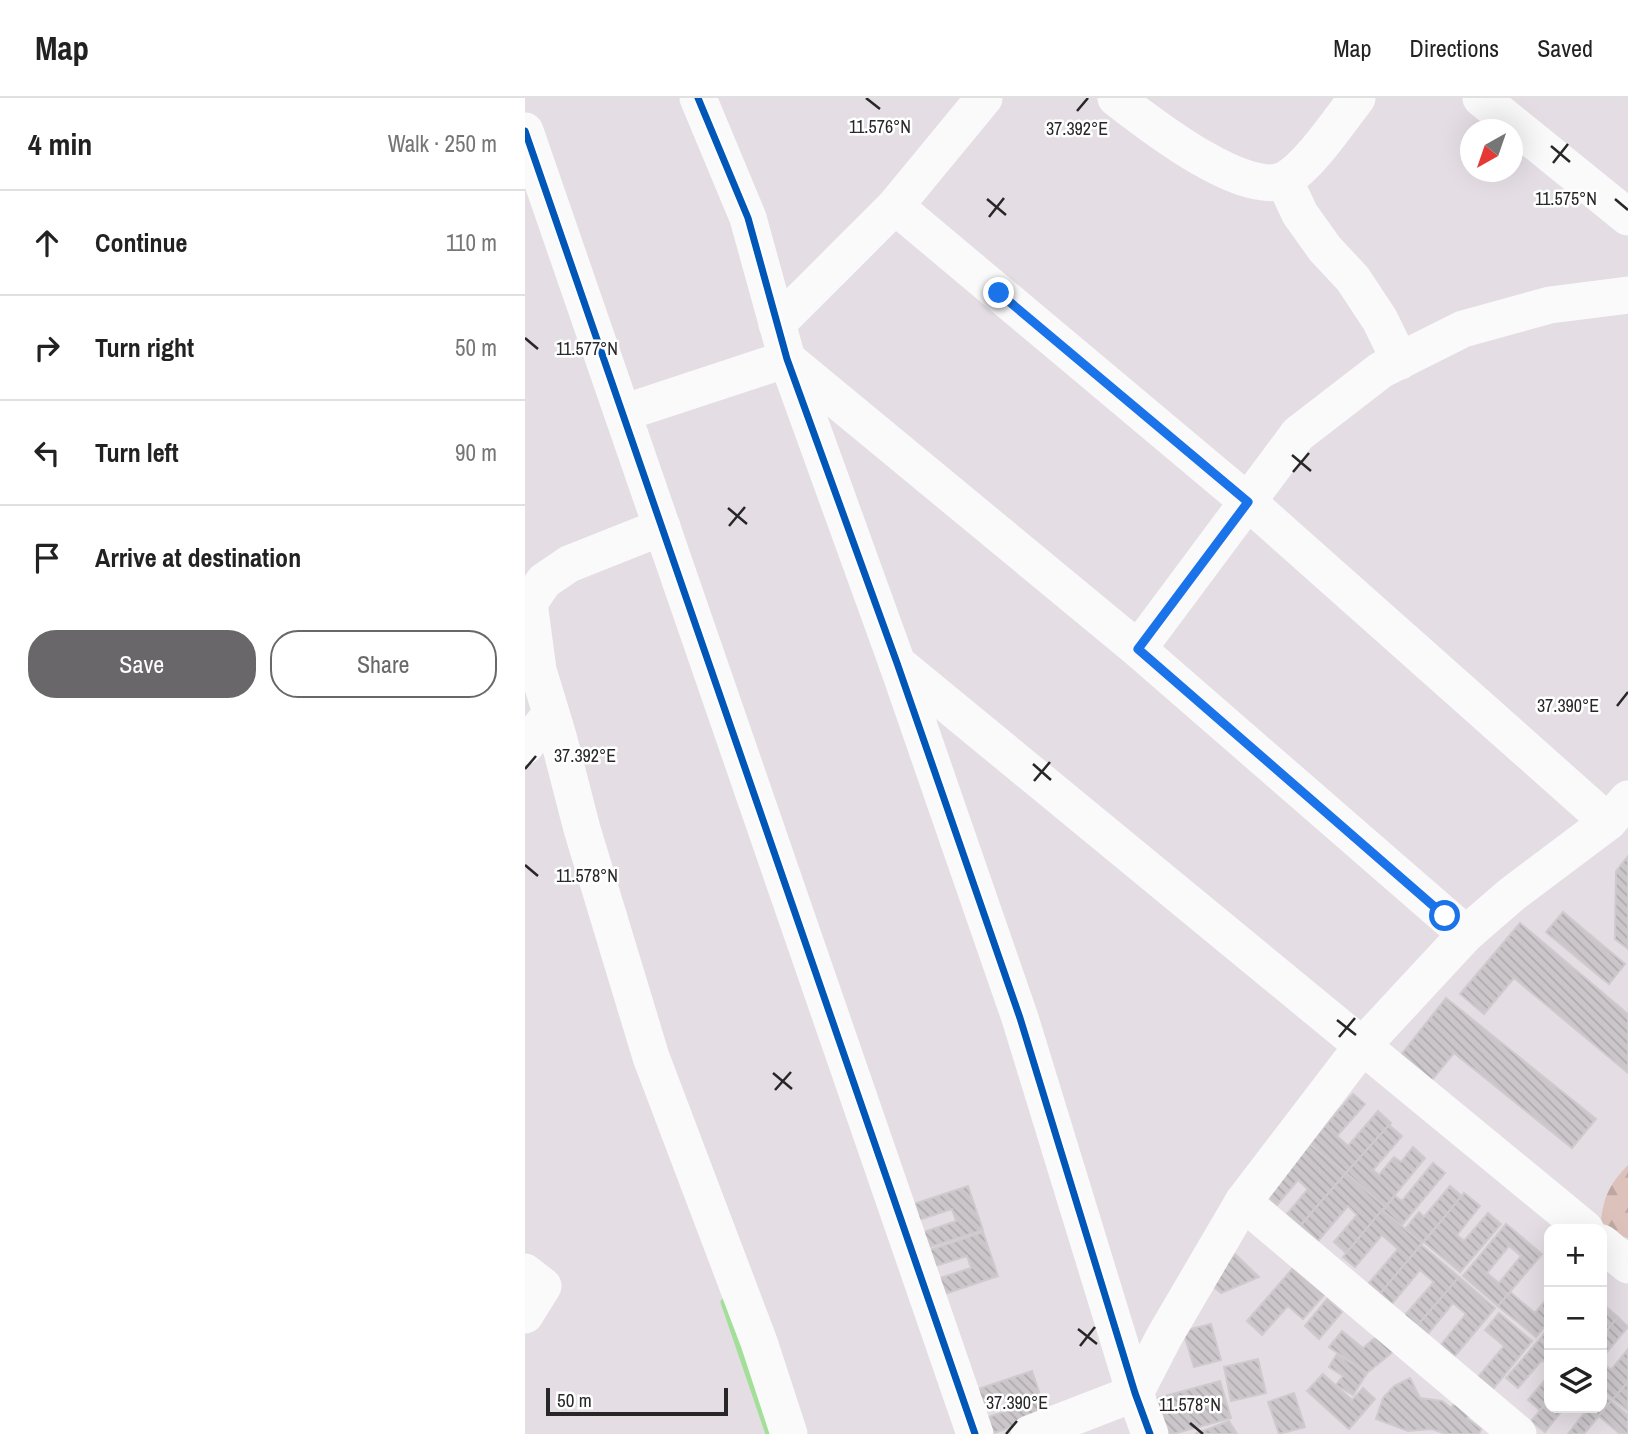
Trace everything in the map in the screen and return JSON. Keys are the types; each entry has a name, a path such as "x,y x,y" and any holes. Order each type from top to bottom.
{"street":[{"path":"698,98 748,218 787,359 897,663 1020,1018 1150,1434"},
{"path":"777,324 895,206 984,98"},
{"path":"1116,98 1151,125 1233,175 1261,184 1284,180 1302,166 1357,98"},
{"path":"1481,98 1628,217"},
{"path":"525,131 975,1434"},
{"path":"1284,180 1300,214 1325,250 1353,279 1380,320 1400,360"},
{"path":"895,206 1618,811 1466,934 1363,1045 1243,1202 1164,1337 1135,1393 1029,1434"},
{"path":"1138,649 1298,434 1381,370 1463,329 1550,305 1628,295"},
{"path":"623,413 787,359"},
{"path":"787,359 1138,649 1466,934"},
{"path":"662,527 569,564 544,581 529,603 538,670 541,726 582,829 652,1057 759,1342 789,1434"},
{"path":"897,663 1579,1224"},
{"path":"1243,1202 1514,1433"},
{"path":"1607,1247 1628,1265"}],"green space":[{"path":"1628,1165 1628,1238 1616,1236 1607,1224 1601,1221 1609,1190"}],"building":[{"path":"1628,856 1628,949 1615,939 1616,871"},
{"path":"1563,912 1625,964 1609,984 1546,932"},
{"path":"1520,923 1628,1014 1628,1073 1514,978 1484,1014 1460,994"},
{"path":"1446,998 1596,1119 1572,1148 1454,1053 1431,1081 1400,1056"},
{"path":"1353,1094 1365,1104 1337,1136 1348,1146 1378,1111 1391,1123 1346,1173 1309,1144"},
{"path":"1389,1125 1402,1136 1373,1170 1379,1175 1394,1157 1401,1162 1413,1147 1425,1158 1385,1207 1346,1173"},
{"path":"1309,1144 1346,1173 1300,1226 1287,1214 1308,1189 1298,1180 1277,1205 1266,1195"},
{"path":"1433,1163 1445,1173 1401,1226 1383,1211 1395,1196 1402,1201"},
{"path":"1346,1173 1385,1207 1346,1253 1334,1242 1357,1215 1348,1206 1318,1241 1300,1226"},
{"path":"968,1186 983,1230 921,1250 915,1235 956,1221 952,1209 910,1223 905,1207"},
{"path":"1450,1186 1462,1196 1422,1243 1405,1229 1419,1212 1424,1217"},
{"path":"1464,1193 1480,1206 1457,1235 1464,1241 1488,1213 1501,1224 1460,1272 1424,1242"},
{"path":"1382,1210 1422,1243 1381,1293 1369,1283 1398,1249 1382,1235 1355,1267 1343,1257"},
{"path":"1506,1224 1542,1254 1498,1306 1463,1276","holes":["1509,1246 1521,1256 1499,1283 1487,1273"]},
{"path":"983,1232 998,1276 936,1297 931,1281 971,1268 967,1256 926,1269 921,1253"},
{"path":"1421,1245 1459,1277 1417,1326 1404,1316 1434,1282 1420,1270 1391,1305 1379,1295"},
{"path":"1235,1254 1259,1277 1221,1293 1208,1282"},
{"path":"1293,1268 1324,1295 1303,1319 1288,1306 1262,1335 1247,1321"},
{"path":"1459,1277 1495,1308 1454,1357 1440,1346 1466,1314 1453,1303 1427,1335 1417,1326"},
{"path":"1510,1292 1535,1313 1544,1302 1544,1327 1536,1337 1498,1306"},
{"path":"1327,1299 1342,1312 1319,1339 1305,1326"},
{"path":"1607,1307 1618,1317 1607,1330"},
{"path":"1499,1313 1532,1341 1493,1389 1478,1377 1504,1346 1485,1330"},
{"path":"1618,1317 1628,1327 1607,1352 1607,1350 1607,1330"},
{"path":"1211,1324 1221,1360 1194,1367 1183,1331"},
{"path":"1342,1331 1363,1348 1377,1336 1394,1351 1367,1373 1329,1347"},
{"path":"1540,1339 1544,1343 1544,1362 1542,1360 1518,1388 1506,1378"},
{"path":"1628,1349 1628,1382 1613,1399 1607,1394 1607,1366 1611,1370"},
{"path":"1337,1354 1367,1373 1353,1395 1336,1385 1343,1376 1329,1367"},
{"path":"1258,1359 1266,1393 1231,1401 1224,1367"},
{"path":"1032,1371 1047,1415 991,1434 980,1420 1020,1406 1016,1394 975,1408 969,1392"},
{"path":"1323,1374 1352,1400 1363,1388 1375,1399 1349,1429 1307,1391"},
{"path":"1410,1378 1420,1398 1442,1401 1451,1408 1456,1401 1471,1413 1467,1418 1481,1429 1479,1434 1446,1434 1432,1429 1408,1431 1376,1419 1383,1398 1394,1386"},
{"path":"1220,1381 1231,1418 1164,1434 1154,1399"},
{"path":"1544,1381 1544,1407 1541,1411 1528,1400"},
{"path":"1628,1385 1628,1411 1613,1399"},
{"path":"1294,1393 1305,1427 1279,1434 1268,1402"},
{"path":"1611,1401 1628,1415 1628,1434 1620,1434 1599,1416 1607,1413 1607,1406"},
{"path":"1544,1406 1544,1413 1560,1413 1545,1432 1531,1421"},
{"path":"1584,1413 1601,1413 1584,1434 1568,1434"},
{"path":"1229,1421 1237,1434 1195,1434"}],"waterway":[{"path":"724,1302 769,1434"}],"cycle path":[{"path":"698,98 748,218 787,359 897,663 1020,1018 1150,1434"},
{"path":"525,131 975,1434"}],"route":[{"path":"999,293 1248,502 1138,649 1445,916"}]}
